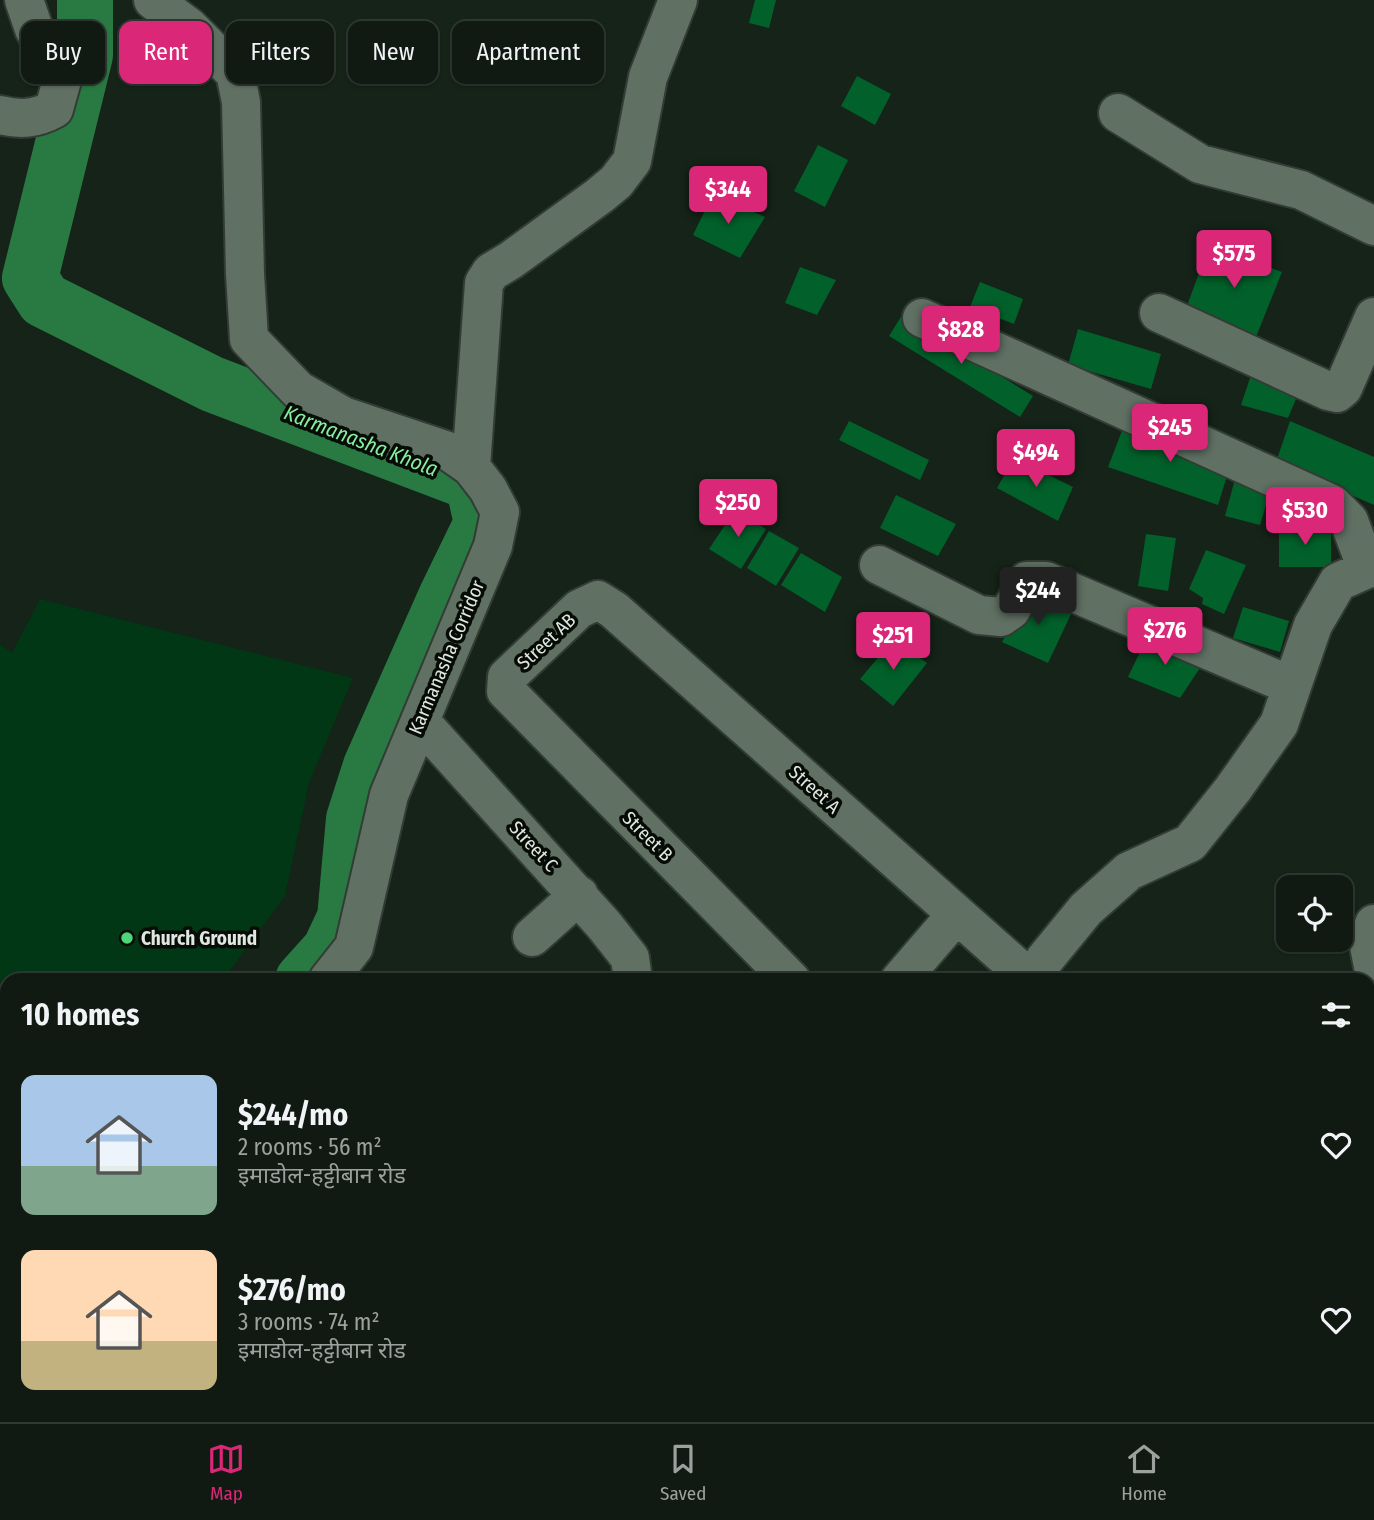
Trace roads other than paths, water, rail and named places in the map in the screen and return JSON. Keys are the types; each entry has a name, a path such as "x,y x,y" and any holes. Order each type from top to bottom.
{"street":[{"path":"0,114 12,118 38,118 54,109 62,80 34,29 24,0"},
{"name":"Karmanasha Corridor","path":"153,0 189,27 234,73 240,102 249,339 298,390 343,416 448,451 471,467 488,489 500,512 493,545 389,795 354,947 333,973"},
{"path":"471,467 484,282 491,272 599,196 616,182 632,161 648,77 678,0"},
{"path":"1118,113 1200,164 1301,190 1374,226"},
{"path":"1159,313 1328,391 1338,393 1343,388 1374,317"},
{"path":"922,318 1332,504 1349,521 1370,569 1338,582 1313,625 1279,724 1190,843 1129,872 1120,879 1086,909 1036,973"},
{"path":"879,565 979,615 1001,617 1011,610 1027,581 1046,581 1292,686"},
{"name":"Street AB","path":"506,691 507,677 579,609 598,600"},
{"name":"Street A","path":"598,600 614,610 1024,973"},
{"name":"Street B","path":"506,691 784,973"},
{"name":"Street C","path":"420,721 579,895 630,958 632,973"},
{"path":"532,937 579,895"},
{"path":"906,973 956,915"},
{"path":"1374,924 1368,941 1374,971"}],"waterway":[{"name":"Karmanasha Khola","path":"85,0 85,55 30,278 44,300 212,384 473,483 482,523 371,766 354,819 345,918 330,950 309,973"}],"place":[{"name":"Church Ground","path":"127,938"}]}
